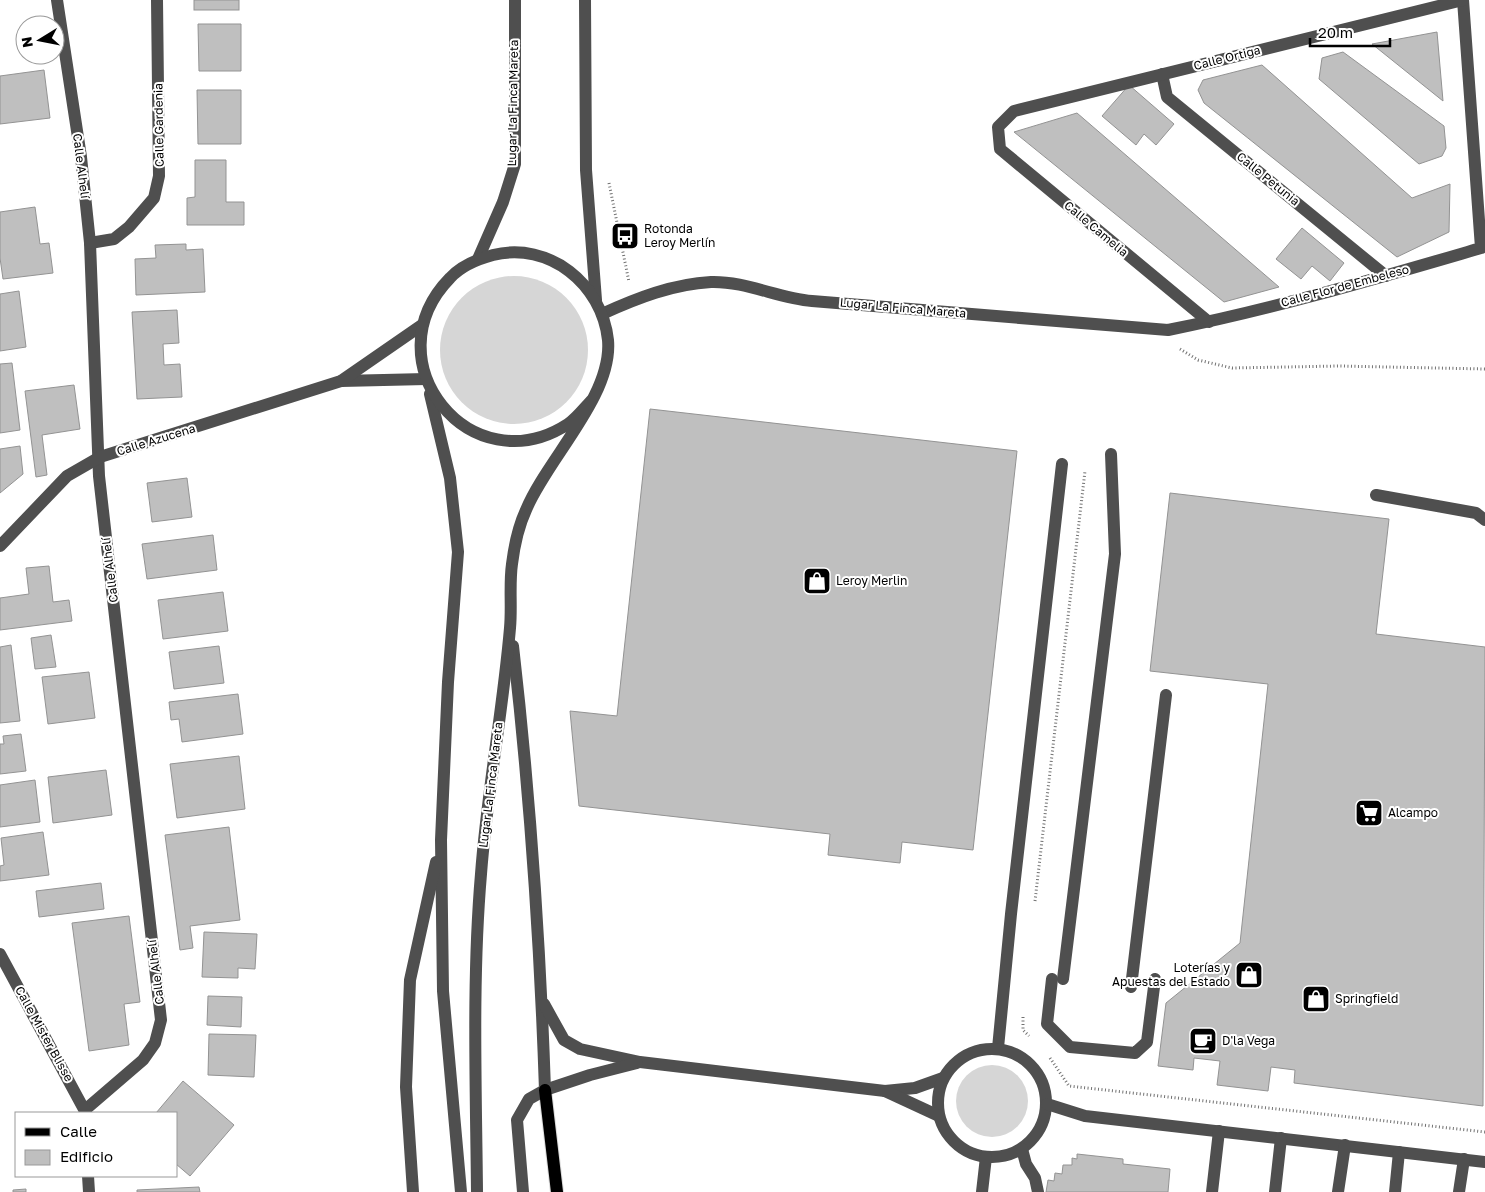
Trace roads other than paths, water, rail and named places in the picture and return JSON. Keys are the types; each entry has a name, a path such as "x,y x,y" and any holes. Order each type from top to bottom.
{"main road":[{"path":"545,1090 557,1192"}],"street":[{"name":"Calle Alhelí","path":"57,0 81,157 90,243 100,457 99,476 161,1020 156,1043 143,1060 86,1111"},
{"name":"Calle Gardenia","path":"90,243 114,239 129,227 154,198 160,176 157,0"},
{"name":"Lugar La Finca Mareta","path":"478,259 503,202 514,164 515,0"},
{"name":"Lugar La Finca Mareta","path":"585,0 586,170 596,300"},
{"name":"Calle Ortiga","path":"998,127 1014,111 1463,0"},
{"path":"1463,0 1482,205"},
{"name":"Calle Petunia","path":"1162,74 1167,96 1386,276"},
{"name":"Calle Camelia","path":"998,127 1000,148 1209,322"},
{"name":"Calle Flor de Embeleso","path":"1209,322 1386,276 1481,248 1482,205"},
{"name":"Lugar La Finca Mareta","path":"461,1192 443,991 441,840 448,682 458,552 450,478 420,354 422,325 433,297 452,274 478,259 504,252 531,254 557,263 580,278 596,300 602,314 608,343 605,372 593,399 550,466 525,511 512,563 510,626 481,873 473,1018 477,1192"},
{"name":"Lugar La Finca Mareta","path":"602,314 638,298 692,284 714,282 739,285 808,300 1163,330 1209,322"},
{"name":"Calle Azucena","path":"0,546 67,476 100,457 341,381 422,325"},
{"name":"Calle Azucena","path":"341,381 427,384"},
{"name":"Lugar La Finca Mareta","path":"427,384 449,416 476,434 508,441 541,438 570,423 593,399"},
{"path":"1111,454 1115,554 1057,979 1047,1024 1070,1047 1135,1053 1147,1042 1155,979"},
{"path":"998,1048 1010,914 1062,464"},
{"path":"1376,495 1476,513 1485,520"},
{"path":"510,626 523,732 542,999 545,1090"},
{"path":"1131,987 1166,694"},
{"path":"413,1192 406,1087 410,980 441,840"},
{"name":"Calle Mister Blisse","path":"0,954 86,1111"},
{"path":"542,999 564,1040 580,1049 640,1062 885,1091 915,1088 943,1078"},
{"path":"998,1048 1014,1052 1028,1061 1038,1073 1045,1088 1047,1104 1044,1121 1035,1137 1022,1148 1005,1156 986,1157 970,1153 956,1144 945,1132 939,1116 937,1103 943,1078 953,1065 966,1054 982,1049 998,1048"},
{"path":"523,1192 518,1120 529,1099 545,1090 590,1075 640,1062"},
{"path":"885,1091 939,1116"},
{"path":"1047,1104 1084,1116 1485,1162"},
{"path":"1212,1192 1219,1131"},
{"path":"1275,1192 1281,1138"},
{"path":"1338,1192 1344,1145"},
{"path":"1022,1148 1026,1164 1035,1178 1038,1192"},
{"path":"1395,1192 1399,1152"},
{"path":"982,1192 986,1157"},
{"path":"1460,1192 1464,1159"},
{"path":"88,1177 89,1192"}],"place":[{"name":"Rotonda Leroy Merlín","path":"625,236"},
{"name":"Leroy Merlin","path":"817,581"},
{"name":"Alcampo","path":"1369,813"},
{"name":"Loterías y Apuestas del Estado","path":"1249,975"},
{"name":"Springfield","path":"1316,999"},
{"name":"D'la Vega","path":"1203,1041"}]}
